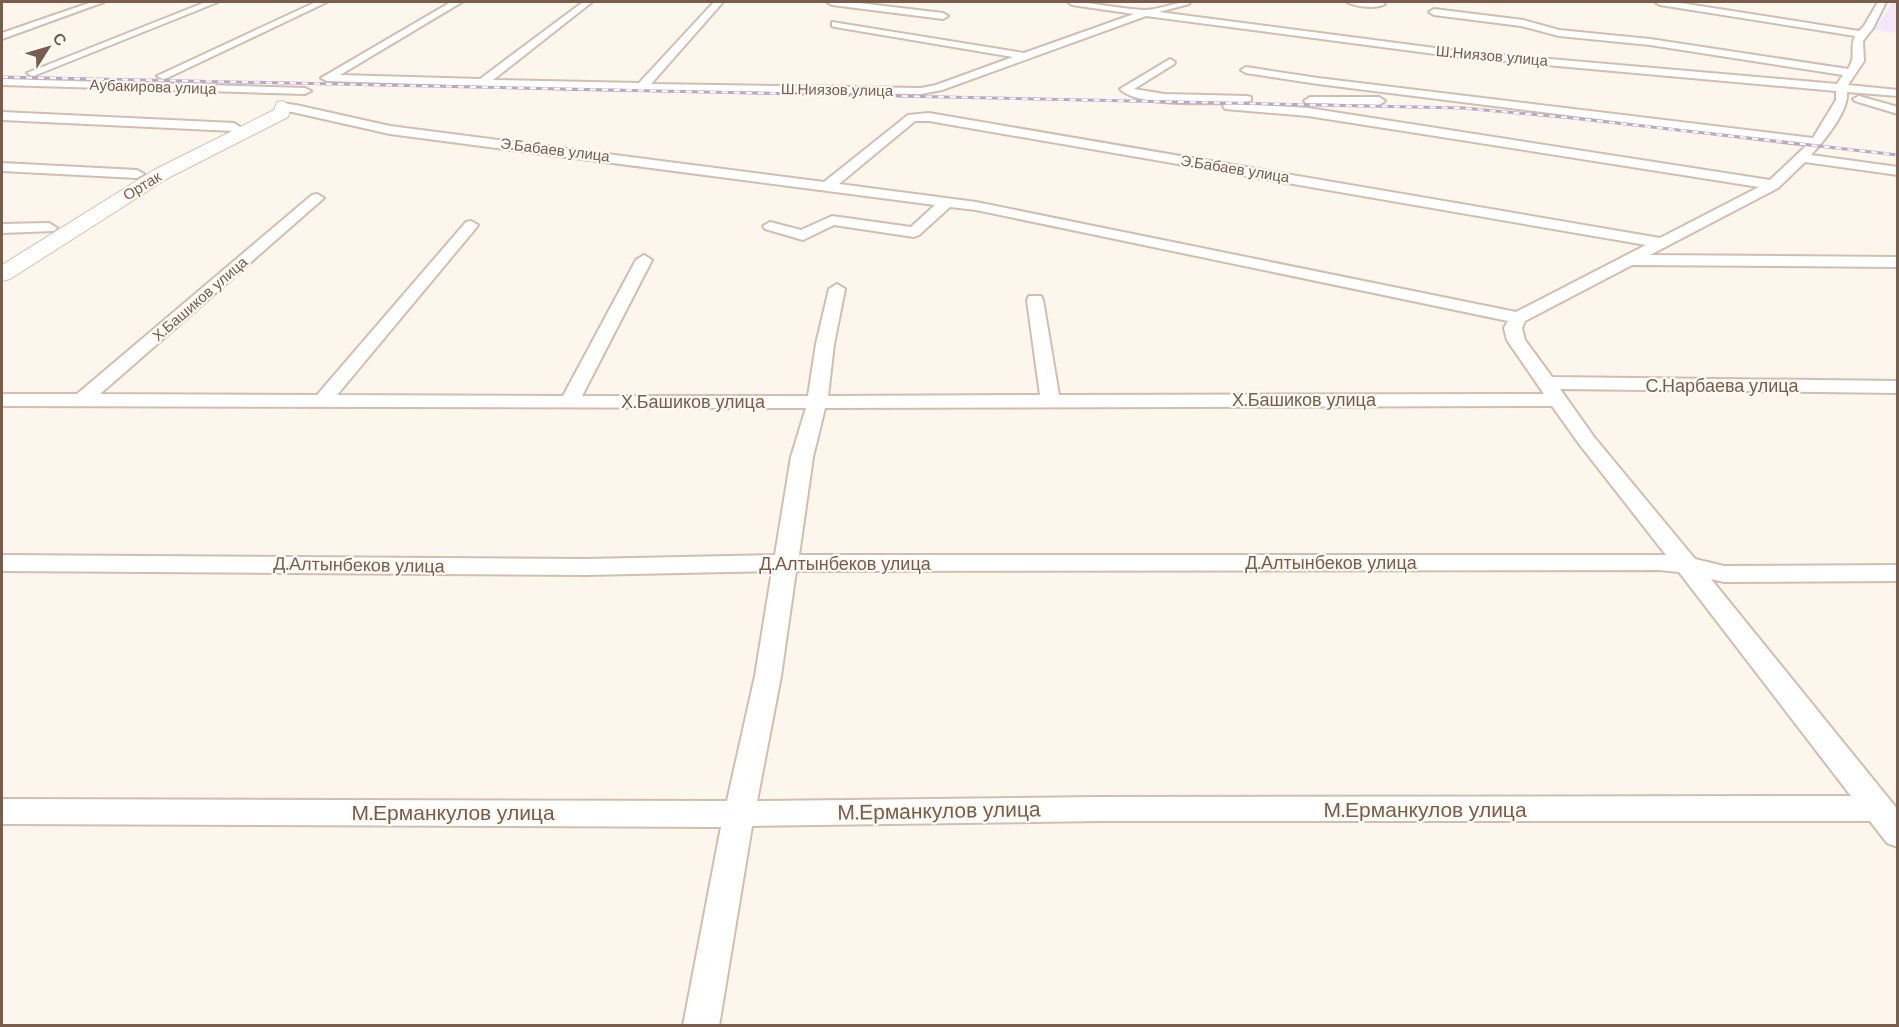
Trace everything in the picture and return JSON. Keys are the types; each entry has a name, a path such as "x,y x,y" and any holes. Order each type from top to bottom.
{"street":[{"path":"2,36 99,2"},
{"path":"32,73 213,2"},
{"path":"163,76 322,2"},
{"name":"Ортак","path":"2,258 137,174 283,106 457,2"},
{"path":"482,83 588,2"},
{"path":"643,86 719,2"},
{"path":"832,2 943,16"},
{"name":"Ш.Ниязов улица","path":"1072,2 1355,42 1841,91 1898,93"},
{"name":"Ш.Ниязов улица","path":"482,83 921,91 938,88 1145,13 1186,2"},
{"path":"1352,2 1380,4"},
{"path":"1660,2 1861,34"},
{"path":"1882,2 1858,41 1860,61 1849,73 1841,91 1842,100 1809,149 1787,174 1773,184 1518,318 1513,328 1516,340 1587,441 1898,834"},
{"name":"Ш.Ниязов улица","path":"845,3 833,29 1024,56"},
{"name":"Ш.Ниязов улица","path":"1434,12 1523,23 1531,28 1694,48 1849,73"},
{"name":"Ш.Ниязов улица","path":"1523,23 1526,12"},
{"path":"1170,62 1126,89 1130,93 1147,96 1320,101 1384,101 1431,95"},
{"path":"1246,70 1809,149 1898,171"},
{"name":"Аубакирова улица","path":"2,82 316,85 482,83"},
{"name":"Ш.Ниязов улица","path":"1841,91 1898,111"},
{"name":"Ортак","path":"2,274 161,174 282,113 283,106"},
{"name":"Э.Бабаев улица","path":"283,106 314,111 357,125 390,130 947,202 1054,221 1518,318"},
{"path":"1229,106 1308,112 1773,184"},
{"path":"2,116 234,127"},
{"name":"Э.Бабаев улица","path":"829,185 912,118 929,117 1662,243"},
{"path":"2,167 137,174"},
{"name":"Х.Башиков улица","path":"83,399 317,198"},
{"path":"770,226 803,235 832,220 914,232 947,202"},
{"path":"322,401 409,302 471,225"},
{"path":"2,229 49,228"},
{"path":"569,402 644,260"},
{"path":"1630,260 1898,262"},
{"path":"701,1026 739,814 768,676 802,457 818,402 825,344 837,289"},
{"path":"1035,300 1050,400"},
{"name":"С.Нарбаева улица","path":"1552,391 1898,387"},
{"name":"Х.Башиков улица","path":"2,400 818,402 1552,391"},
{"name":"Д.Алтынбеков улица","path":"2,563 586,567 785,563 1659,562 1688,566"},
{"path":"1688,566 1724,574 1898,573"},
{"name":"М.Ерманкулов улица","path":"2,812 739,814 1099,809 1742,810 1877,808"}],"shaded area":[{"path":"1898,2 1897,33 1874,30 1892,3"}],"railway":[{"path":"2,77 1463,108 1898,155"}]}
